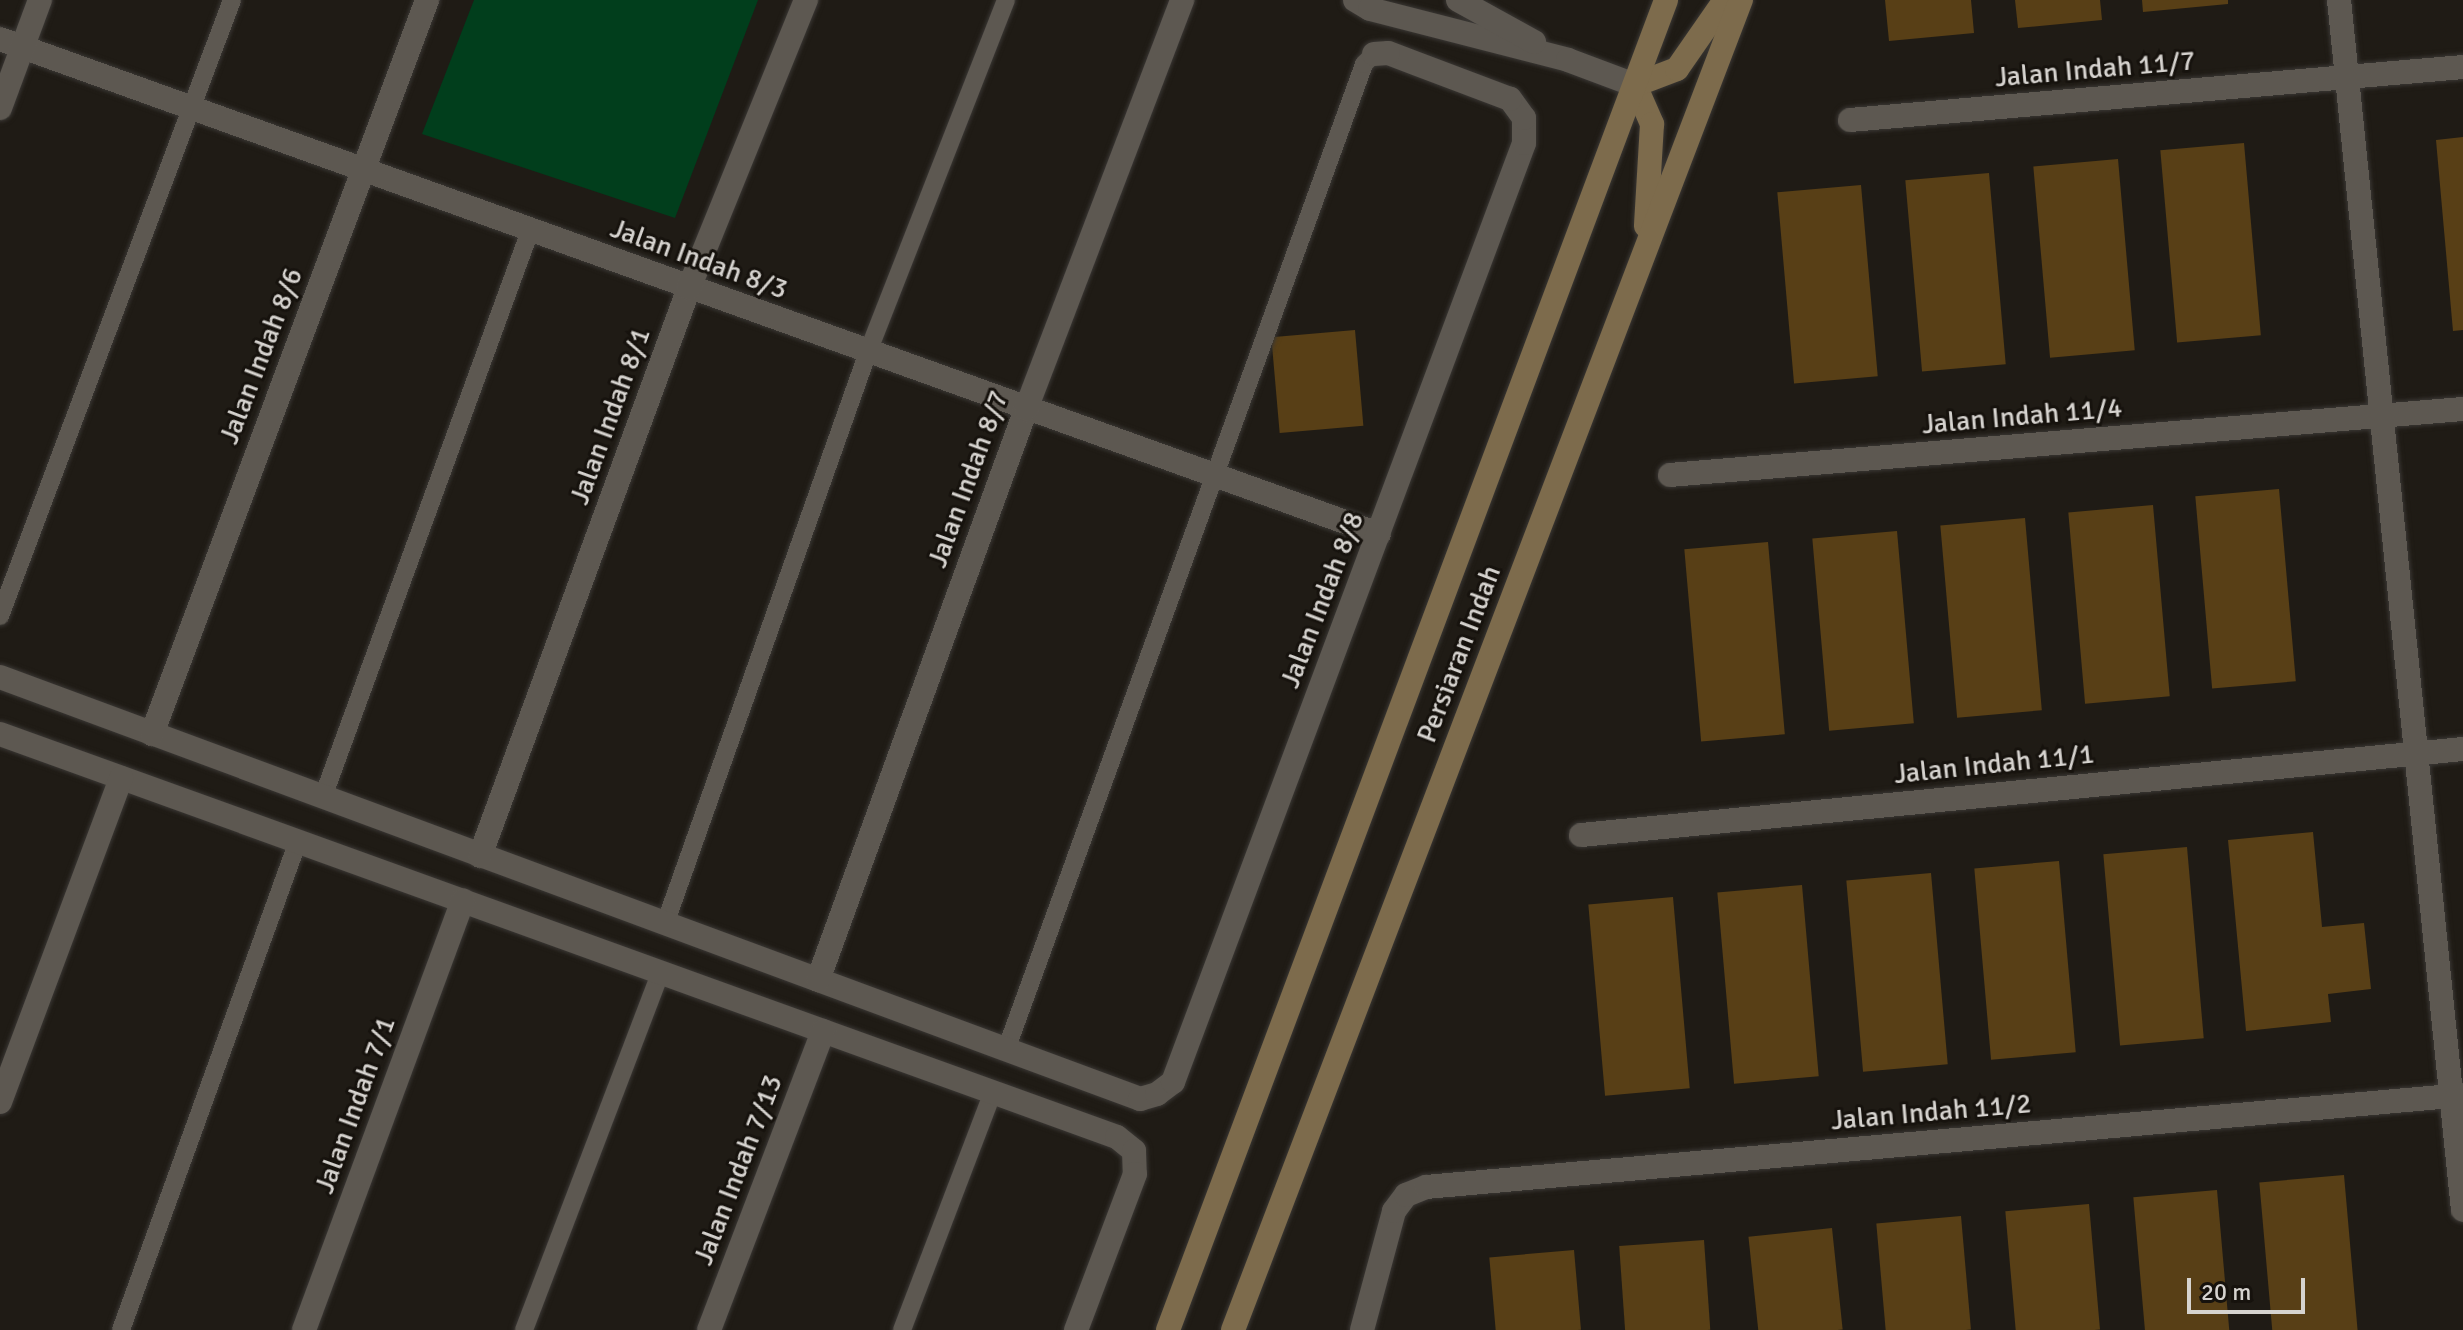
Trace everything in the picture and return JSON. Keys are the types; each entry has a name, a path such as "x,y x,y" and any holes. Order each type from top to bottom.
{"main road":[{"name":"Persiaran Indah","path":"1168,1330 1666,0"},
{"path":"1643,258 1652,124 1635,85 1677,69 1725,0"},
{"name":"Persiaran Indah","path":"1233,1330 1741,0"}],"street":[{"path":"0,108 11,43 40,0"},
{"name":"Jalan Indah 8/6","path":"152,734 427,0"},
{"name":"Jalan Indah 8/1","path":"480,856 689,288 806,0"},
{"name":"Jalan Indah 8/7","path":"818,980 1026,409 1182,0"},
{"path":"1355,0 1370,9 1568,60 1635,85"},
{"path":"1458,0 1568,60"},
{"path":"2339,0 2413,753 2458,1096 2463,1210"},
{"name":"Jalan Indah 8/3","path":"11,43 1379,534"},
{"name":"Jalan Indah 8/8","path":"1006,1050 1140,1099 1157,1094 1173,1082 1524,143 1524,118 1510,99 1388,53 1374,54"},
{"name":"Jalan Indah 11/7","path":"1850,120 2463,67"},
{"name":"Jalan Indah 11/4","path":"1670,475 2463,409"},
{"path":"0,677 1006,1050"},
{"path":"0,734 1117,1137 1134,1151 1135,1174 1076,1330"},
{"name":"Jalan Indah 11/1","path":"1581,835 2463,749"},
{"path":"0,1102 121,778"},
{"name":"Jalan Indah 7/1","path":"304,1330 463,901"},
{"name":"Jalan Indah 7/13","path":"709,1330 823,1031"},
{"name":"Jalan Indah 11/2","path":"1362,1330 1394,1211 1406,1195 1426,1187 2458,1096"}],"lane":[{"path":"0,616 232,0"},
{"path":"665,924 868,352 1006,0"},
{"path":"1006,1050 1364,64 1374,54"},
{"path":"323,797 530,231"},
{"path":"121,1330 298,841"},
{"path":"524,1330 661,972"},
{"path":"902,1330 993,1092"}],"green space":[{"path":"474,0 758,0 675,218 422,134"}],"building":[{"path":"1885,0 1971,0 1974,33 1889,41"},
{"path":"2015,0 2100,0 2102,20 2018,28"},
{"path":"2142,0 2228,0 2228,4 2143,12"},
{"path":"2463,137 2463,330 2453,331 2436,140"},
{"path":"2244,143 2261,335 2177,343 2160,150"},
{"path":"2118,159 2135,350 2050,358 2033,166"},
{"path":"1989,173 2006,364 1922,372 1905,180"},
{"path":"1861,185 1878,376 1794,384 1777,192"},
{"path":"1355,330 1363,426 1280,433 1271,337"},
{"path":"2279,489 2296,681 2212,689 2195,496"},
{"path":"2153,505 2170,696 2085,704 2068,512"},
{"path":"2025,518 2042,710 1957,718 1940,525"},
{"path":"1897,531 1914,723 1829,731 1812,538"},
{"path":"1768,542 1785,734 1701,742 1684,549"},
{"path":"2313,832 2322,927 2364,923 2371,989 2328,994 2331,1022 2246,1031 2228,840"},
{"path":"2187,847 2204,1038 2120,1046 2103,854"},
{"path":"2059,861 2076,1052 1991,1060 1974,868"},
{"path":"1931,873 1948,1064 1863,1072 1846,880"},
{"path":"1802,885 1819,1076 1734,1084 1717,892"},
{"path":"1673,897 1690,1088 1605,1096 1588,904"},
{"path":"2344,1175 2358,1330 2272,1330 2259,1182"},
{"path":"2217,1190 2229,1330 2145,1330 2133,1197"},
{"path":"2089,1204 2100,1330 2016,1330 2005,1211"},
{"path":"1961,1216 1971,1330 1886,1330 1876,1223"},
{"path":"1832,1228 1843,1329 1758,1330 1748,1237"},
{"path":"1704,1240 1710,1330 1625,1330 1619,1246"},
{"path":"1574,1250 1581,1330 1496,1330 1489,1257"}]}
